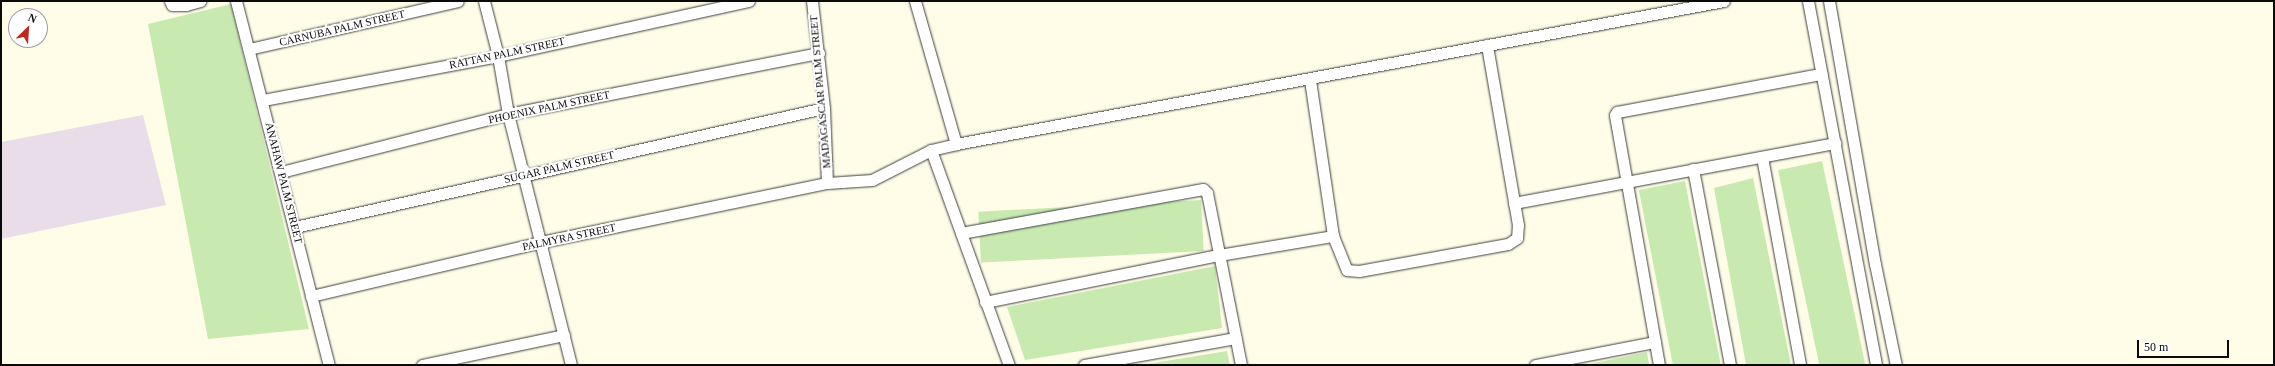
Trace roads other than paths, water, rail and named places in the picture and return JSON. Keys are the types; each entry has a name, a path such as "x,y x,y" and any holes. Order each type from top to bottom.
{"street":[{"path":"170,1 172,5 200,1"},
{"name":"ANAHAW PALM STREET","path":"236,1 282,172 329,365"},
{"name":"CARNUBA PALM STREET","path":"249,49 458,1"},
{"path":"484,1 498,56 508,114 542,242 571,365"},
{"name":"RATTAN PALM STREET","path":"263,100 498,56 749,1"},
{"name":"MADAGASCAR PALM STREET","path":"812,1 824,108 827,183"},
{"path":"915,1 956,144"},
{"name":"PALMYRA STREET","path":"311,296 542,242 827,183 872,180 931,150 956,144 1310,80 1487,45 1724,1"},
{"path":"1808,1 1876,365"},
{"path":"1829,1 1875,264 1896,365"},
{"path":"1310,80 1333,236 1347,270 1359,271 1508,244 1518,238 1518,226 1487,45"},
{"name":"PHOENIX PALM STREET","path":"282,172 508,114 819,53"},
{"path":"1659,365 1614,121 1617,112 1821,74"},
{"name":"SUGAR PALM STREET","path":"295,227 824,108"},
{"path":"1514,203 1625,181 1835,143"},
{"path":"931,150 1009,365"},
{"path":"1762,157 1800,365"},
{"path":"1693,169 1730,365"},
{"path":"961,233 1199,189 1207,193 1241,365"},
{"path":"985,302 1219,255 1333,236"},
{"path":"422,365 564,335"},
{"path":"1084,365 1236,338"},
{"path":"1535,365 1574,361 1655,342"}]}
